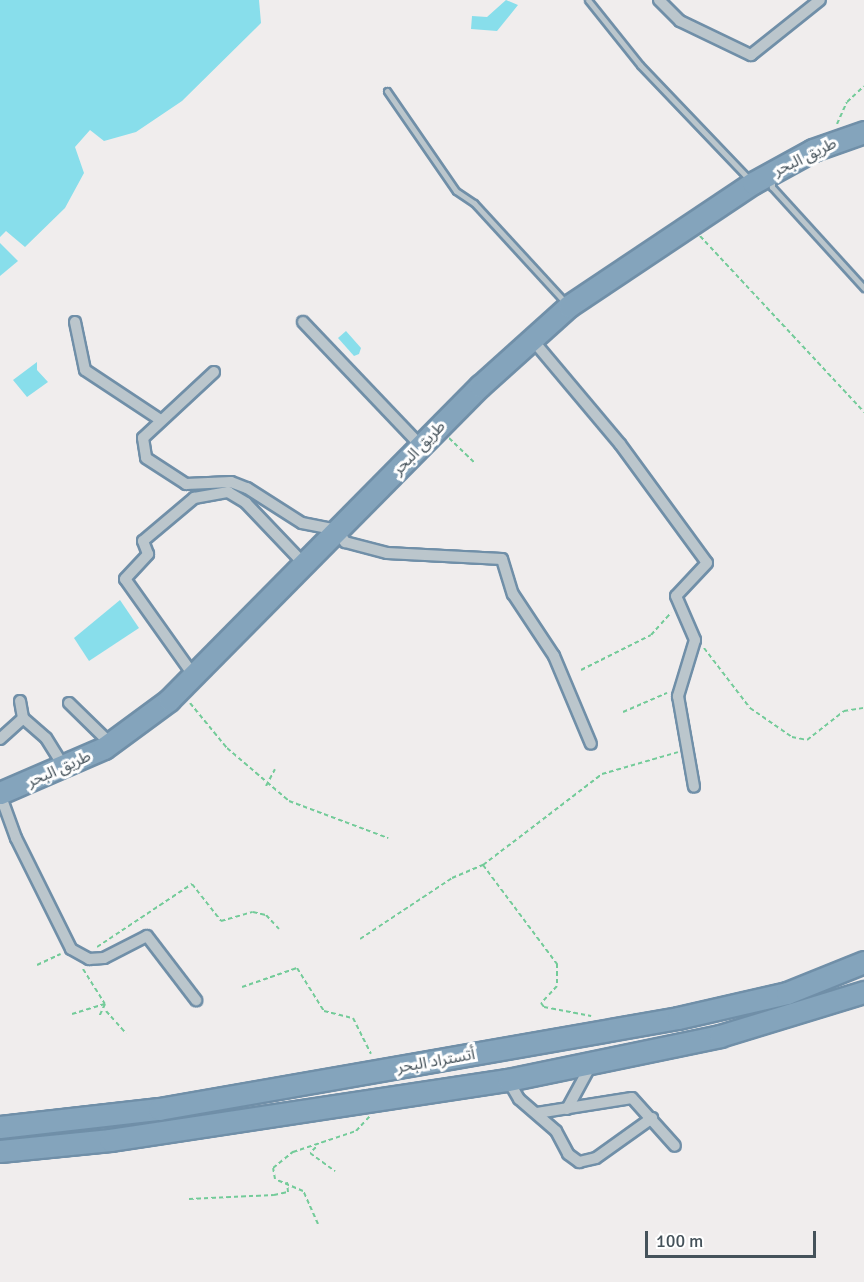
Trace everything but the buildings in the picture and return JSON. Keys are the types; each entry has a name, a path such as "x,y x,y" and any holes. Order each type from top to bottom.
{"highway":[{"name":"طريق البحر","path":"0,793 65,768 110,743 187,682 306,566 440,426 530,338 569,306 763,178 830,143 864,132"},
{"name":"أتستراد البحر","path":"0,1127 159,1109 733,1008 864,962"},
{"name":"أتستراد البحر","path":"0,1151 508,1080 720,1036 864,992"}],"street":[{"path":"659,0 680,21 751,55 820,0"},
{"path":"75,322 85,370 159,419"},
{"path":"303,322 421,446"},
{"path":"530,338 704,555 705,569 680,591 677,602 695,640 679,685 694,787"},
{"path":"214,372 159,419 141,447 170,478 186,484 231,482 302,523 338,530 345,542 387,553 502,559 513,594 554,656 591,744"},
{"path":"187,682 125,579 148,554 143,541 194,498 228,492 246,503 306,566"},
{"path":"20,701 24,718 65,768"},
{"path":"69,703 110,743"},
{"path":"0,739 24,718"},
{"path":"0,793 16,838 71,949 89,959 104,958 147,936 196,1000"},
{"path":"567,1109 592,1063"},
{"path":"508,1080 519,1099 537,1113 579,1162 589,1162 652,1118"},
{"path":"537,1113 632,1098 675,1146"}],"lane":[{"path":"588,0 640,65 763,178 864,288"},
{"path":"387,91 456,191 474,203 569,306"}],"path":[{"path":"830,143 847,102 864,86"},
{"path":"690,225 864,412"},
{"path":"440,426 476,464"},
{"path":"581,670 651,635 677,602"},
{"path":"695,640 750,708 792,737 807,740 844,711 864,708"},
{"path":"187,682 195,712 266,786 318,814 388,838"},
{"path":"623,712 679,685"},
{"path":"360,939 452,878 483,865 602,774 670,754 688,756"},
{"path":"266,786 275,769"},
{"path":"483,865 557,964 557,986 541,1003 544,1007 602,1018"},
{"path":"37,965 71,949"},
{"path":"242,987 297,968 324,1011 353,1018 366,1038 375,1072"},
{"path":"72,1014 105,1004"},
{"path":"106,1011 126,1033"},
{"path":"318,1224 303,1191 287,1182 275,1179 273,1168 293,1152 356,1131 381,1099"},
{"path":"318,1144 310,1153 335,1171"},
{"path":"189,1199 274,1195 288,1192 287,1182"}],"water":[{"path":"0,0 259,0 261,23 182,101 136,132 104,141 90,130 75,147 84,173 65,208 25,247 6,231 0,237"},
{"path":"506,0 518,5 497,31 471,29 472,16 487,17"},
{"path":"0,243 18,261 0,276"},
{"path":"346,331 361,348 359,354 354,356 338,338"},
{"path":"37,362 37,370 48,382 27,397 13,380"},
{"path":"120,600 139,628 89,661 74,638"}]}
